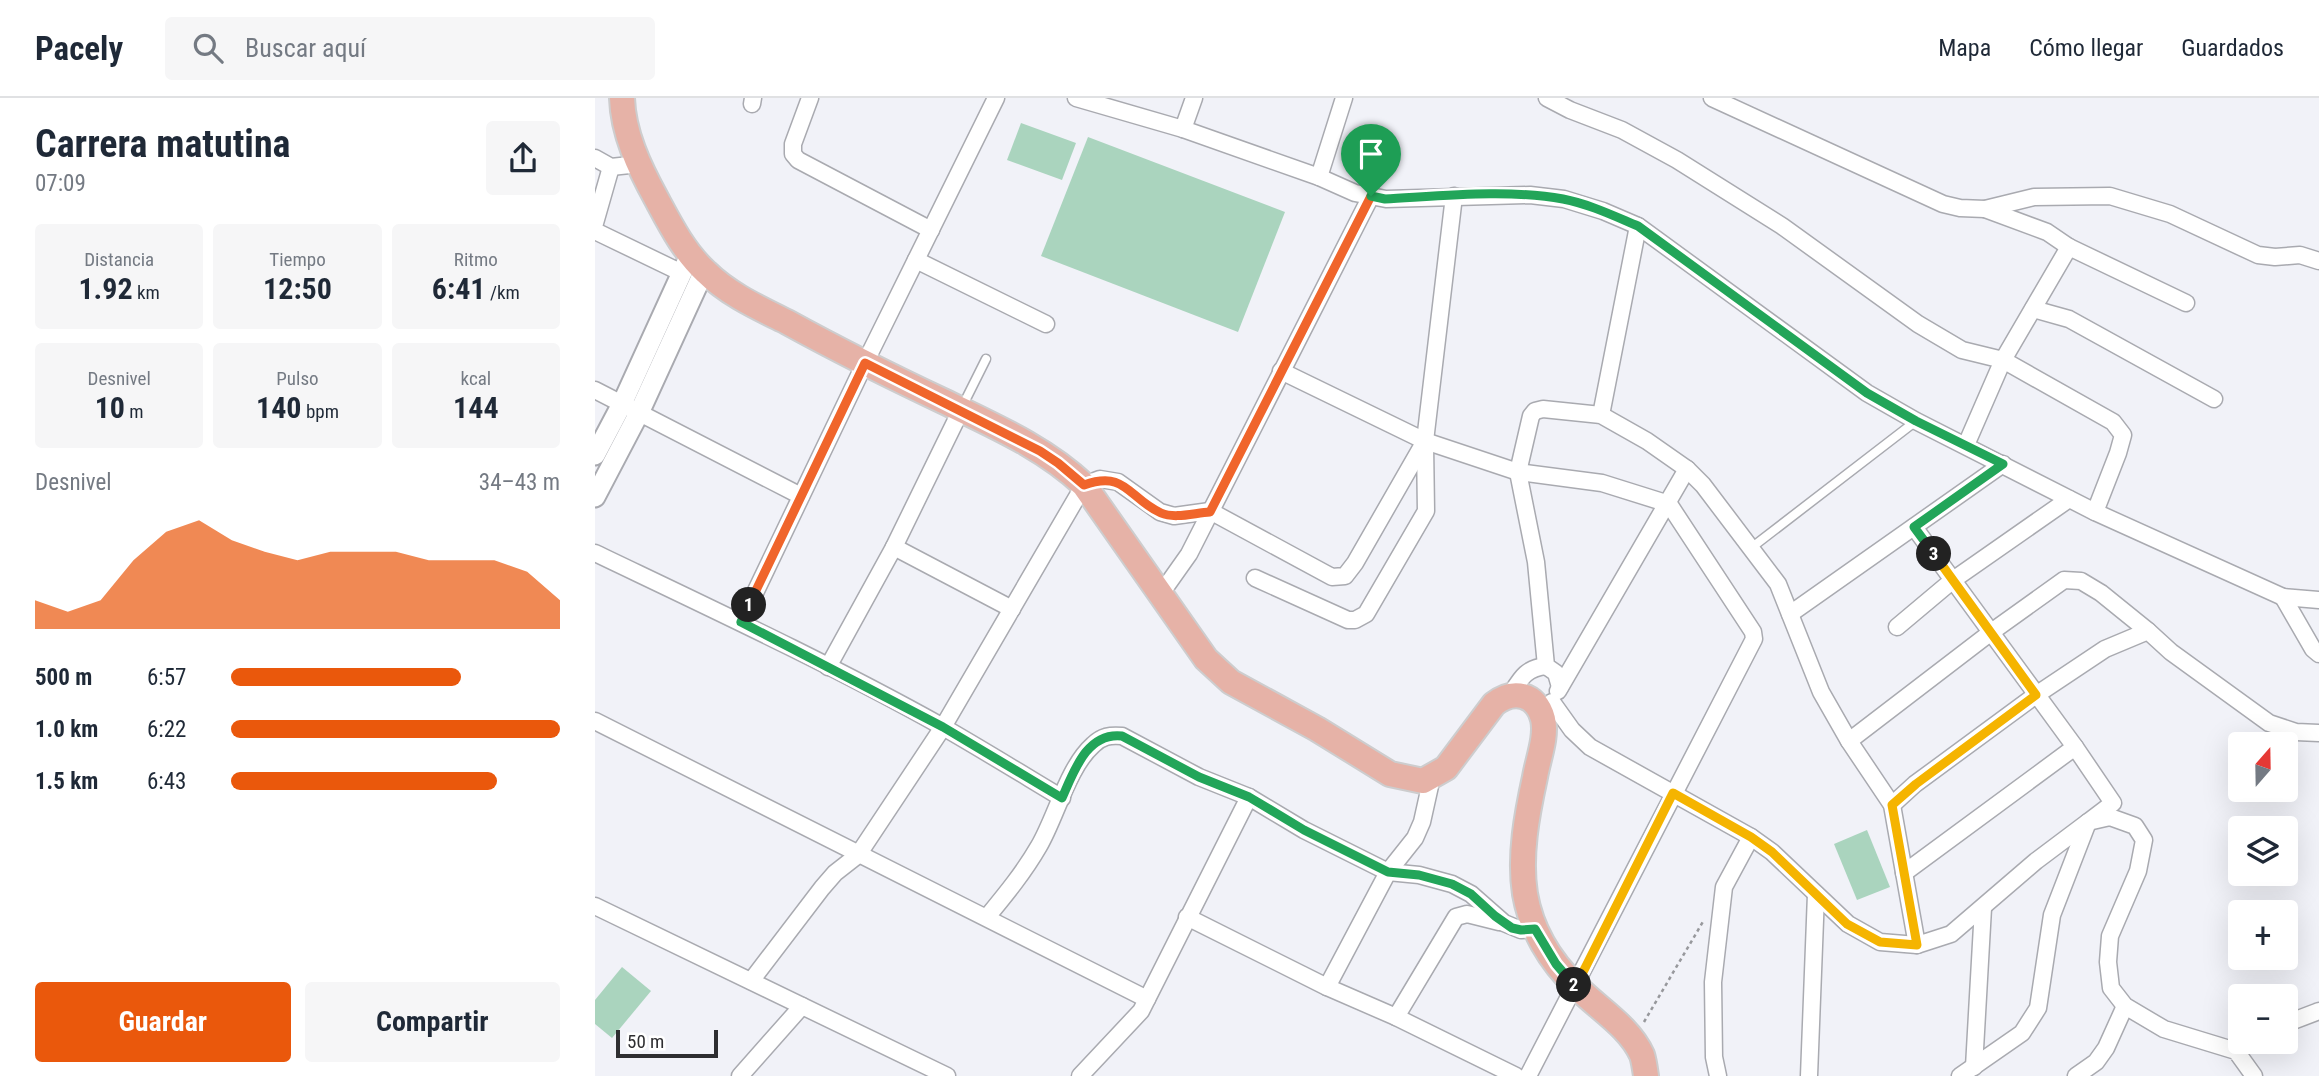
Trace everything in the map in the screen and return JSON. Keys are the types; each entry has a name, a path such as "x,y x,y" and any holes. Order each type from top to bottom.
{"main road":[{"path":"622,98 629,136 639,164 692,266 751,303 1040,451 1065,469 1084,485 1206,659 1231,682 1317,729 1390,774 1423,781 1446,768 1454,760 1493,704 1502,697 1518,695 1547,710 1530,802 1523,870 1525,893 1535,929 1556,964 1633,1040 1642,1056 1646,1076"}],"street":[{"path":"741,622 996,98"},
{"path":"1076,98 1184,129 1319,177 1355,193 1385,199 1530,195 1564,199 1603,211 1638,226 1867,393 1916,421 2095,513 2283,597 2319,600"},
{"path":"1184,129 1194,98"},
{"path":"1319,177 1344,98"},
{"path":"1547,98 1622,130 1677,160 1782,226 1918,324 1962,350 2003,360 2113,422 2123,435 2095,513"},
{"path":"1712,98 1943,204 1985,209 2034,197 2110,195 2171,214 2258,255 2300,255 2319,261"},
{"path":"809,99 793,144 793,154 799,160 931,230"},
{"path":"595,158 611,167 639,164"},
{"path":"595,223 611,167"},
{"path":"1160,595 1189,554 1371,196"},
{"path":"1255,578 1348,620 1355,620 1366,614 1426,511 1425,441 1454,196"},
{"path":"1985,209 2047,232 2069,247 2186,303"},
{"path":"1601,415 1638,226"},
{"path":"595,231 692,266 630,408 595,497"},
{"path":"1966,445 2003,360 2069,247"},
{"path":"916,260 1046,324"},
{"path":"2032,309 2069,319 2214,399"},
{"path":"1281,371 1425,441 1518,472 1602,483 1669,503 1753,632 1754,639 1528,1076"},
{"path":"595,390 801,496"},
{"path":"595,455 630,408"},
{"path":"1546,666 1536,562 1518,472 1531,416 1535,411 1543,409 1601,415 1647,441 1687,469 1703,485 1778,584 1821,692 1849,741 1892,805 1917,945"},
{"path":"828,667 894,547 961,410"},
{"path":"751,981 822,888 835,873 858,855 943,727 1084,485 1100,479 1118,482 1160,512 1174,516 1210,512 1332,577 1345,576 1425,441"},
{"path":"1790,614 2003,464"},
{"path":"1687,469 1547,710 1590,747 1751,837 1772,852 1847,924 1880,942 1917,945 1951,934 2036,861 2113,803 1914,527"},
{"path":"1897,627 1953,580 2069,499"},
{"path":"894,547 1012,610"},
{"path":"595,554 741,622 943,727 1062,798"},
{"path":"1849,741 2064,580 2081,581 2101,593 2171,652 2269,723 2296,733 2319,733"},
{"path":"2283,597 2313,649 2319,653"},
{"path":"1892,805 1916,784 2036,695 2105,649 2148,631"},
{"path":"1518,695 1522,676 1534,667 1546,666 1556,673 1560,687"},
{"path":"595,721 1147,999"},
{"path":"987,917 1014,884 1039,845 1077,764 1093,745 1108,734 1122,736 1199,777 1249,797 1304,830 1388,872 1419,875 1452,884 1471,894 1504,923"},
{"path":"1904,873 2075,747"},
{"path":"1327,987 1388,872 1405,853 1419,830 1432,777"},
{"path":"1080,1076 1141,1011 1249,797"},
{"path":"2088,822 2110,817 2123,821 2135,825 2144,840 2138,871 2110,936 2108,962 2111,988 2125,1006 2164,1029 2228,1049"},
{"path":"1967,1072 2022,1033 2038,1008 2052,915 2088,822"},
{"path":"1718,1076 1714,1057 1713,982 1724,887 1751,837"},
{"path":"1809,1076 1816,894"},
{"path":"595,906 947,1076"},
{"path":"1967,1072 1983,908"},
{"path":"1396,1017 1455,917 1467,914 1521,930 1535,929"},
{"path":"1187,917 1327,987 1396,1017 1516,1076"},
{"path":"740,1076 802,1006"},
{"path":"2076,1076 2096,1062 2106,1048 2125,1006"},
{"path":"2298,1019 2319,1011"},
{"path":"2238,1054 2254,1076"}],"lane":[{"path":"961,410 986,359"},
{"path":"1751,548 1916,421"}],"path":[{"path":"1633,1040 1724,887"}],"green space":[{"path":"1021,123 1076,143 1062,180 1007,160"},
{"path":"1088,137 1285,212 1238,332 1041,256"},
{"path":"1867,830 1890,887 1857,900 1834,844"},
{"path":"622,967 651,991 612,1038 595,1024 595,1000"}],"route":[{"path":"1530,195 1564,199 1603,211 1638,226 1867,393 1916,421 2003,464 1914,527 2036,695 1916,784 1892,805 1917,945 1880,942 1847,924 1772,852 1751,837 1673,793 1576,986 1556,964 1535,929 1512,928 1471,894 1452,884 1419,875 1388,872 1304,830 1249,797 1199,777 1122,736 1108,734 1093,745 1077,764 1062,798 943,727 741,622 865,363 1040,451 1084,485 1100,479 1118,482 1160,512 1174,516 1210,512 1371,196 1385,199 1530,195"}]}
